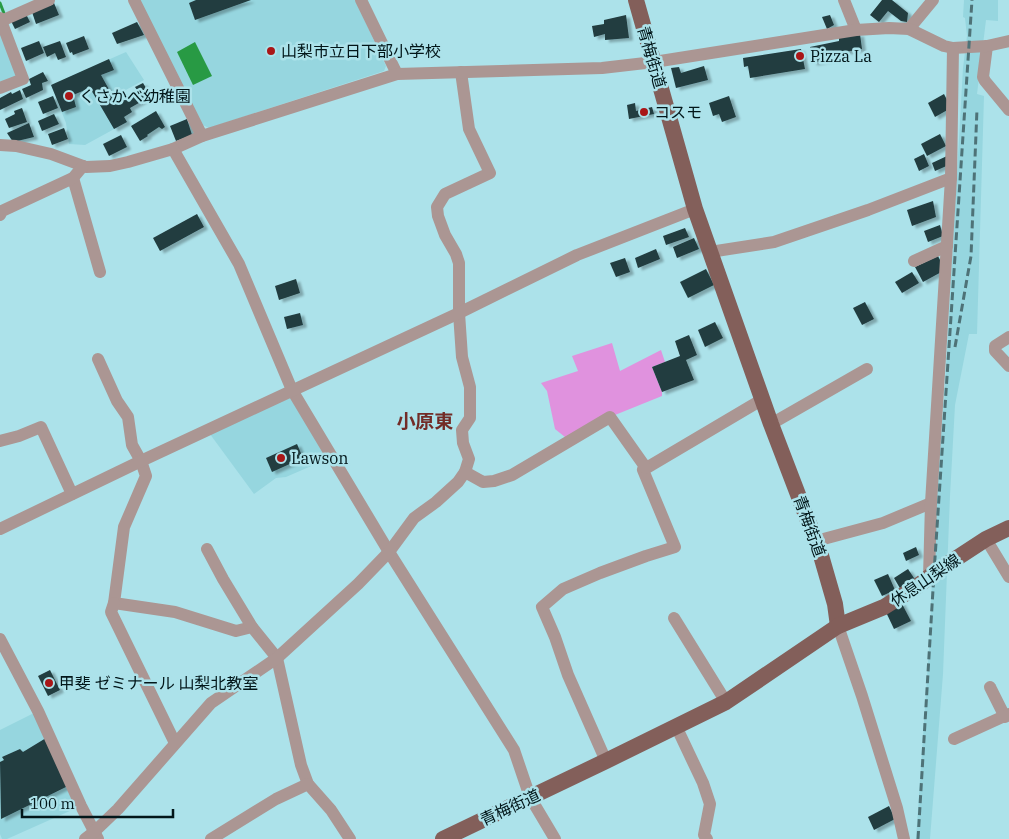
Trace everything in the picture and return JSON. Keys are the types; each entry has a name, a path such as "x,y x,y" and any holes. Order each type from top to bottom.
{"main road":[{"name":"青梅街道","path":"446,838 726,702 838,626 834,604 816,540 771,424 695,209 636,0"},
{"name":"休息山梨線","path":"838,626 884,607 920,585 986,539 1009,528"}],"street":[{"path":"0,88 23,80 0,19 49,0"},
{"path":"134,0 202,136"},
{"path":"362,0 397,74"},
{"path":"844,0 856,30"},
{"path":"909,29 933,0"},
{"path":"0,145 16,146 51,154 86,167 110,166 173,149 202,136 397,74 602,68 654,62 856,30 889,28 909,29 944,46 954,48 987,46 1009,41"},
{"path":"987,46 983,77 1009,110"},
{"path":"929,577 931,503 951,178 954,48"},
{"path":"0,639 38,711 81,806 92,837 211,703 277,658 358,584 388,552 414,518 436,502 458,482 465,472 469,459 463,443 462,430 470,418 470,387 462,357 459,314 459,263 438,216 438,206 445,194 490,173 469,129 461,72"},
{"path":"173,149 239,264 292,390 388,552 514,750 530,797 555,839"},
{"path":"0,216 2,211 74,178 83,166"},
{"path":"74,178 100,272"},
{"path":"710,252 774,242 868,210 951,178"},
{"path":"0,529 140,461 459,314 577,255 695,209"},
{"path":"914,261 947,246"},
{"path":"1009,338 995,346 995,351 1009,366"},
{"path":"98,360 128,417 132,445 146,476 124,527 111,612 175,743"},
{"path":"771,424 867,369"},
{"path":"606,761 568,675 542,607 563,589 600,573 675,547 643,470 762,399"},
{"path":"465,472 483,482 494,481 512,475 610,417 646,468"},
{"path":"0,441 41,427 72,494"},
{"path":"816,540 883,523 931,503"},
{"path":"986,539 1009,577"},
{"path":"207,549 223,580 252,627 277,658 301,765 308,784 331,810 350,839"},
{"path":"114,602 175,612 236,631 252,627"},
{"path":"674,618 726,702"},
{"path":"838,626 897,808 904,839"},
{"path":"954,738 1007,716 990,687"},
{"path":"676,726 703,783 710,804 704,835 706,839"},
{"path":"211,839 276,798 308,784"}],"shaded area":[{"name":"山梨市立日下部小学校","path":"140,0 355,0 386,66 384,71 209,128 203,125 156,36"},
{"path":"964,0 998,0 998,21 986,20 977,94 984,96 977,334 969,334 955,405 943,674 930,839 916,839 930,634 935,489 944,403 963,68 967,36 965,18 963,17"},
{"path":"0,18 23,79 0,88"},
{"path":"195,42 212,76 193,85 177,52"},
{"path":"126,52 144,80 113,97 127,122 85,145 69,144 66,123 51,85"},
{"path":"612,343 620,371 661,350 665,362 652,367 662,396 610,417 570,441 555,429 547,391 541,383 578,371 572,356"},
{"path":"292,390 332,457 286,477 276,478 254,494 207,430"},
{"path":"38,711 81,806 7,839 2,839 0,834 0,730"}],"building":[{"path":"196,0 251,0 195,20 189,3"},
{"path":"882,0 892,0 908,13 907,22 901,21 888,11 879,22 870,15"},
{"path":"54,3 59,15 36,24 32,12"},
{"path":"26,14 30,22 15,29 11,21"},
{"path":"626,15 629,38 605,40 605,34 594,37 592,26 604,24 604,20"},
{"path":"830,15 834,25 827,29 822,17"},
{"path":"137,22 144,35 117,44 112,33"},
{"path":"860,34 862,49 839,53 839,58 813,63 810,47 839,41 839,37"},
{"path":"84,36 89,49 73,55 72,52 70,53 66,43"},
{"path":"39,41 44,53 26,61 21,48"},
{"path":"60,41 66,57 58,60 55,53 47,57 43,47"},
{"path":"801,49 805,69 750,78 748,66 744,67 743,58"},
{"path":"109,59 114,70 101,75 116,102 137,90 135,87 143,83 151,96 130,108 132,112 124,117 127,122 114,129 90,88 73,95 76,107 62,112 51,85"},
{"path":"704,66 708,80 676,88 671,68 679,67 681,73"},
{"path":"43,72 48,81 42,83 43,90 26,98 22,89 31,85 29,79"},
{"path":"20,90 23,99 0,110 0,98"},
{"path":"944,94 951,108 935,117 928,103"},
{"path":"53,96 58,108 43,114 38,102"},
{"path":"729,96 736,117 722,122 719,114 713,116 709,103"},
{"path":"635,103 636,111 652,107 654,114 629,119 627,105"},
{"path":"22,108 27,122 9,128 5,119 15,114 14,111"},
{"path":"156,111 165,127 162,129 159,127 140,141 131,126"},
{"path":"54,114 59,124 42,131 38,121"},
{"path":"187,119 192,135 176,141 170,126"},
{"path":"29,123 34,137 13,142 7,133"},
{"path":"64,128 68,139 52,145 48,134"},
{"path":"940,134 946,146 927,156 921,144"},
{"path":"121,135 127,147 109,156 103,144"},
{"path":"924,154 929,166 919,171 914,159"},
{"path":"947,156 951,164 935,171 932,163"},
{"path":"933,201 936,217 912,226 907,210"},
{"path":"197,214 204,227 160,251 153,238"},
{"path":"940,225 943,236 928,242 924,231"},
{"path":"685,228 689,237 666,245 663,236"},
{"path":"694,238 699,249 677,258 673,247"},
{"path":"656,249 660,259 638,268 635,258"},
{"path":"938,256 945,270 923,282 915,267"},
{"path":"625,258 630,272 616,277 610,263"},
{"path":"706,269 714,285 688,298 680,282"},
{"path":"912,272 919,283 902,293 895,282"},
{"path":"296,279 300,293 279,300 275,286"},
{"path":"865,302 874,319 862,325 853,308"},
{"path":"300,313 303,325 287,329 284,317"},
{"path":"715,322 723,338 705,347 698,330"},
{"path":"689,335 697,355 686,360 694,380 662,392 652,367 680,356 675,341"},
{"path":"297,444 303,458 272,472 266,458"},
{"path":"916,547 919,555 906,561 903,553"},
{"path":"908,569 916,581 901,590 894,578"},
{"path":"888,574 895,590 882,596 874,580"},
{"path":"901,602 911,621 894,629 885,610"},
{"name":"甲斐 ゼミナール 山梨北教室","path":"50,670 60,690 48,696 38,676"},
{"path":"46,738 70,785 1,819 0,762 4,760 2,757 20,749 23,752"},
{"path":"889,806 895,819 874,830 868,817"}],"waterway":[{"path":"0,3 5,16"}],"railway":[{"path":"918,839 972,0"},
{"path":"955,347 971,256 977,109"}],"place":[{"name":"山梨市立日下部小学校","path":"271,51"},
{"name":"Pizza La","path":"800,56"},
{"name":"くさかべ幼稚園","path":"69,96"},
{"name":"コスモ","path":"644,112"},
{"name":"Lawson","path":"281,458"},
{"name":"甲斐 ゼミナール 山梨北教室","path":"49,683"}],"district":[{"name":"小原東","path":"425,421"}]}
